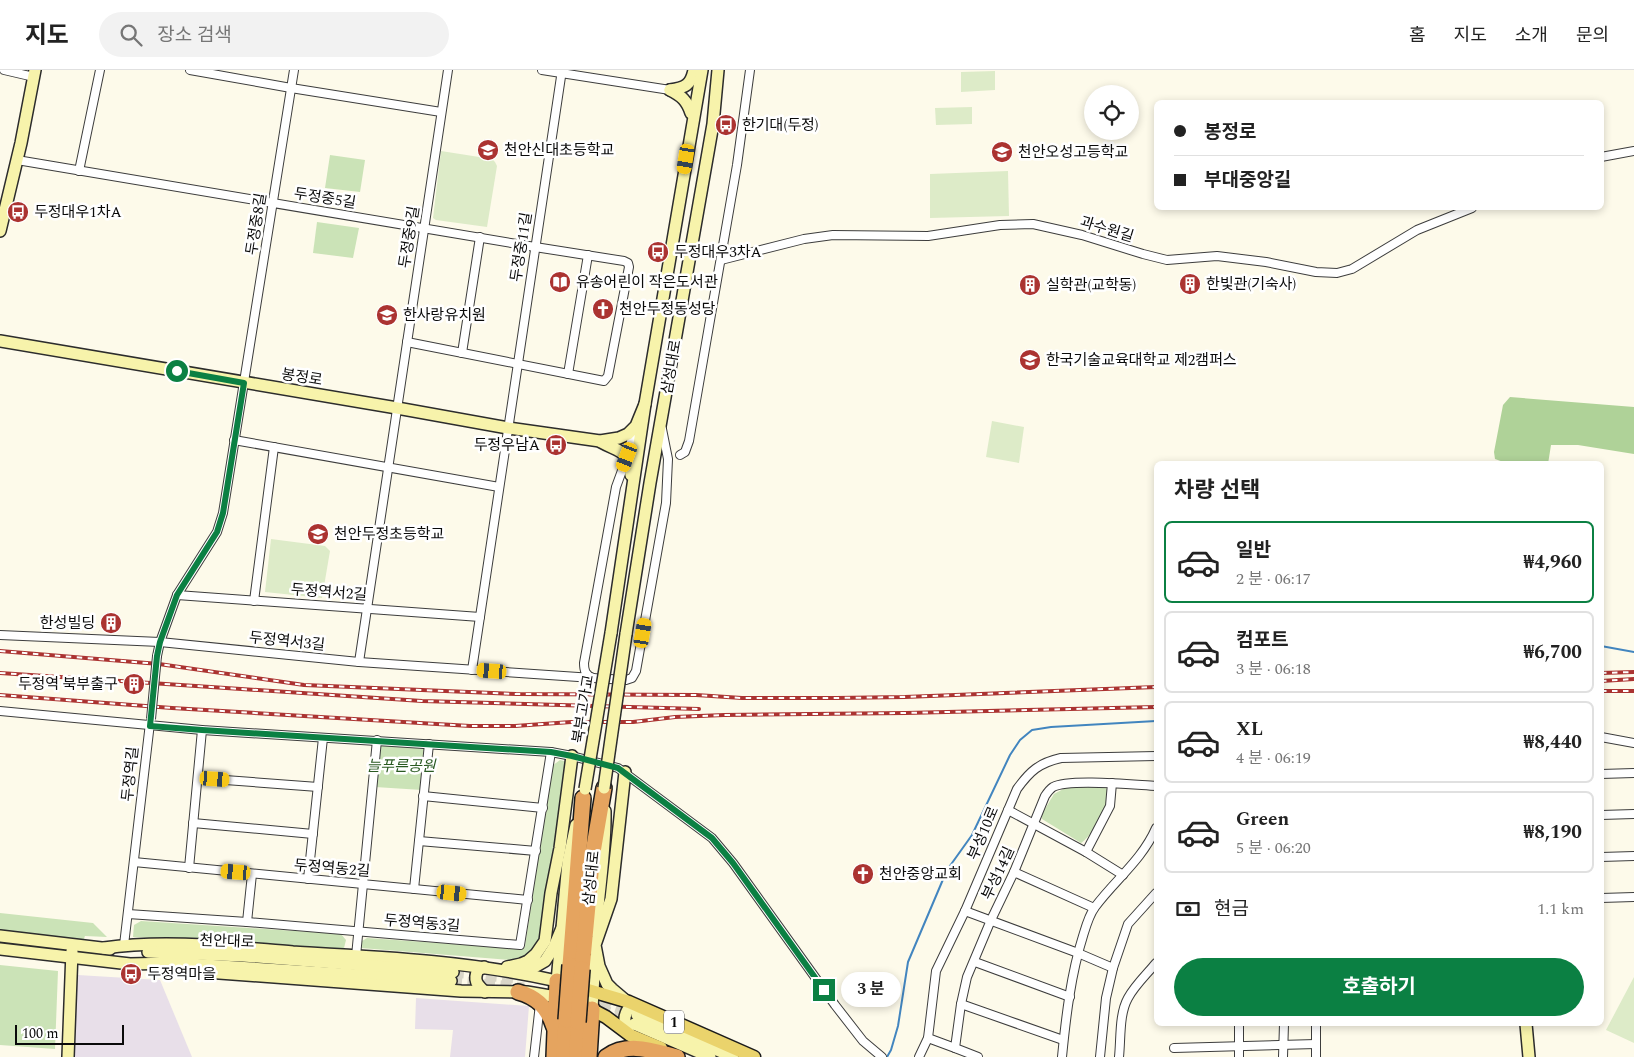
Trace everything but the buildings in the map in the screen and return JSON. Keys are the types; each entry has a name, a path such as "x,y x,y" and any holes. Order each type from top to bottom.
{"highway":[{"name":"삼성대로","path":"576,967 604,788"},
{"name":"삼성대로","path":"576,967 584,794"},
{"path":"564,1057 572,1021 576,967"},
{"path":"554,1057 557,981"},
{"path":"518,992 528,995 547,1010 555,1031"},
{"path":"589,1057 592,1009"},
{"path":"572,1021 577,1057"},
{"name":"1","path":"606,1057 614,1051 631,1048 646,1049 677,1057"}],"main road":[{"path":"670,90 682,89 687,86 696,70"},
{"path":"692,117 696,70"},
{"name":"삼성대로","path":"611,633 645,404 692,117 695,116 702,70"},
{"name":"삼성대로","path":"626,634 713,124 718,70"},
{"path":"713,124 724,70"},
{"path":"0,231 17,160 34,73"},
{"path":"670,90 684,98 688,103 692,117"},
{"name":"봉정로","path":"0,341 508,428 600,441"},
{"path":"600,441 628,434 636,426 645,404"},
{"path":"600,441 614,447 627,457 632,489"},
{"name":"북부고가교","path":"557,981 568,862 584,794 611,633"},
{"name":"북부고가교","path":"592,1009 597,905 605,837 604,788 626,634"},
{"path":"485,992 478,987 476,979 478,970 490,967 510,967 528,961 545,942 550,893 560,848 572,756"},
{"path":"622,770 611,899 595,945 599,966 608,984 634,1017 681,1057"},
{"path":"524,973 545,961 562,928"},
{"name":"천안대로","path":"0,936 104,948 253,957 452,976 174,963 130,964 0,949"},
{"path":"68,1057 73,945"},
{"path":"104,948 124,945 214,946 463,964 524,973 593,991"},
{"path":"130,964 194,972 556,996 592,1009 634,1017 734,1057"},
{"path":"461,991 466,986 469,977 467,968 463,964"},
{"name":"1","path":"593,991 634,1017 754,1057"},
{"path":"634,1017 710,1057"},
{"path":"1526,1026 1529,1057"}],"street":[{"path":"4,70 34,73"},
{"path":"79,171 100,70"},
{"path":"190,70 441,112"},
{"name":"두정중8길","path":"244,383 294,70"},
{"name":"두정중9길","path":"359,662 448,70"},
{"path":"542,70 670,90"},
{"path":"680,454 685,452 689,441 737,165 750,70"},
{"name":"두정중11길","path":"472,670 562,72"},
{"path":"1604,156 1634,150"},
{"name":"두정중5길","path":"17,160 624,261 629,267 608,376 604,381 568,374"},
{"name":"과수원길","path":"721,260 804,239 833,235 928,236 1000,226 1033,224 1082,234 1167,260 1217,256 1266,262 1316,272 1337,273 1352,269 1417,230 1467,210"},
{"path":"462,353 480,237"},
{"path":"407,342 568,374 588,255"},
{"name":"두정역길","path":"124,945 157,656 160,642 177,595 217,532 223,513 244,383"},
{"name":"두정역서3길","path":"0,635 160,642 359,662 626,680 632,678 636,671 666,503 668,459 661,423"},
{"path":"593,678 584,671 584,663 616,487 636,426"},
{"path":"234,440 499,488"},
{"path":"254,600 274,447"},
{"name":"두정역서2길","path":"177,595 480,617"},
{"path":"571,676 580,671 584,663"},
{"path":"0,711 150,722 202,730 551,752 622,770 712,838 733,863 835,1005 863,1041 882,1057"},
{"path":"189,868 202,730"},
{"path":"308,879 323,738"},
{"path":"1604,738 1634,743"},
{"path":"356,956 377,740"},
{"path":"414,889 429,744"},
{"name":"두정역동3길","path":"128,914 520,945 551,752"},
{"name":"부성10로","path":"920,1057 928,1038 936,971 965,911 1017,789 1025,778 1035,768 1061,758 1154,756"},
{"path":"1604,774 1634,773"},
{"path":"198,778 318,788"},
{"path":"1086,852 1110,806 1112,782"},
{"name":"부성14길","path":"954,1048 967,978 1035,824 1045,796 1052,787 1063,784 1112,782 1154,786"},
{"path":"423,796 543,808"},
{"path":"1008,810 1086,852 1122,875"},
{"path":"1604,815 1634,814"},
{"path":"193,823 313,834"},
{"path":"1062,1057 1063,1040 1078,953 1088,922 1094,908 1142,854 1154,832"},
{"path":"419,841 536,851"},
{"path":"1604,857 1634,856"},
{"name":"두정역동2길","path":"134,862 528,900"},
{"path":"1014,872 1094,908"},
{"path":"247,922 252,874"},
{"path":"1100,1057 1106,998 1113,968 1128,924 1154,895"},
{"path":"1604,898 1634,897"},
{"path":"965,911 1113,968"},
{"path":"975,962 1070,997"},
{"path":"1119,1057 1124,1008 1127,999 1154,966"},
{"path":"534,1057 540,1004"},
{"path":"961,1004 1063,1040"},
{"path":"1239,1026 1239,1057"},
{"path":"1283,1057 1284,1026"},
{"path":"1316,1026 1316,1057"},
{"path":"928,1038 978,1057"},
{"path":"1174,1048 1316,1044"}],"shaded area":[{"path":"78,975 160,980 192,1057 72,1057"},
{"path":"416,998 529,1006 525,1057 450,1057 453,1030 415,1029"}],"green space":[{"path":"995,71 995,90 961,92 961,72"},
{"path":"972,107 972,124 936,125 935,108"},
{"path":"441,151 492,159 495,162 497,166 487,227 433,218"},
{"path":"330,155 365,160 360,192 325,188"},
{"path":"1008,171 1009,216 930,218 930,174"},
{"path":"317,222 359,228 353,258 313,253"},
{"path":"1510,397 1634,407 1634,454 1578,445 1551,445 1548,461 1501,461 1495,459 1494,452 1503,405"},
{"path":"992,421 1024,427 1019,463 986,457"},
{"path":"271,539 325,546 330,551 322,598 265,592"},
{"name":"늘푸른공원","path":"380,743 426,746 422,790 375,787"},
{"path":"560,760 567,762 538,946 529,955 511,960 361,948 362,941 367,938 523,949 525,946 552,766"},
{"path":"1069,786 1103,786 1107,790 1108,797 1103,815 1081,843 1042,819 1042,814 1054,794"},
{"path":"0,913 93,923 107,937 85,936 83,941 0,932"},
{"path":"141,921 341,934 346,940 344,948 341,949 133,937 134,925"},
{"path":"0,965 58,971 55,1049 0,1045"},
{"path":"1634,977 1634,1043 1606,1030"}],"waterway":[{"path":"1604,647 1634,652"},
{"path":"887,1057 898,1026 908,962 947,870 972,835 1010,755 1020,740 1032,730 1051,727 1154,721"}],"tunnel":[{"path":"453,972 516,978"},
{"path":"451,981 524,988"},
{"path":"585,996 636,1014"},
{"path":"599,1008 633,1023"}],"railway":[{"path":"0,651 159,664 304,685 516,694 836,698 1154,687"},
{"path":"1604,673 1634,672"},
{"path":"0,673 422,701 699,709"},
{"path":"1604,681 1634,679"},
{"path":"1604,691 1634,691"},
{"path":"0,695 172,708 470,726 515,726 571,722 633,722 675,717 724,715 1154,707"}],"place":[{"name":"한기대(두정)","path":"726,125"},
{"name":"천안신대초등학교","path":"488,150"},
{"name":"천안오성고등학교","path":"1002,152"},
{"name":"두정대우1차A","path":"18,212"},
{"name":"두정대우3차A","path":"658,252"},
{"name":"유송어린이 작은도서관","path":"560,282"},
{"name":"한빛관(기숙사)","path":"1190,284"},
{"name":"실학관(교학동)","path":"1030,285"},
{"name":"천안두정동성당","path":"603,309"},
{"name":"한사랑유치원","path":"387,315"},
{"name":"한국기술교육대학교 제2캠퍼스","path":"1030,360"},
{"name":"두정우남A","path":"556,445"},
{"name":"천안두정초등학교","path":"318,534"},
{"name":"한성빌딩","path":"111,623"},
{"name":"두정역 북부출구","path":"134,684"},
{"name":"천안중앙교회","path":"863,874"},
{"name":"두정역마을","path":"131,974"}],"route":[{"path":"177,371 244,383 223,513 217,532 177,595 160,642 150,726 551,752 618,768 712,838 733,863 824,990"}]}
